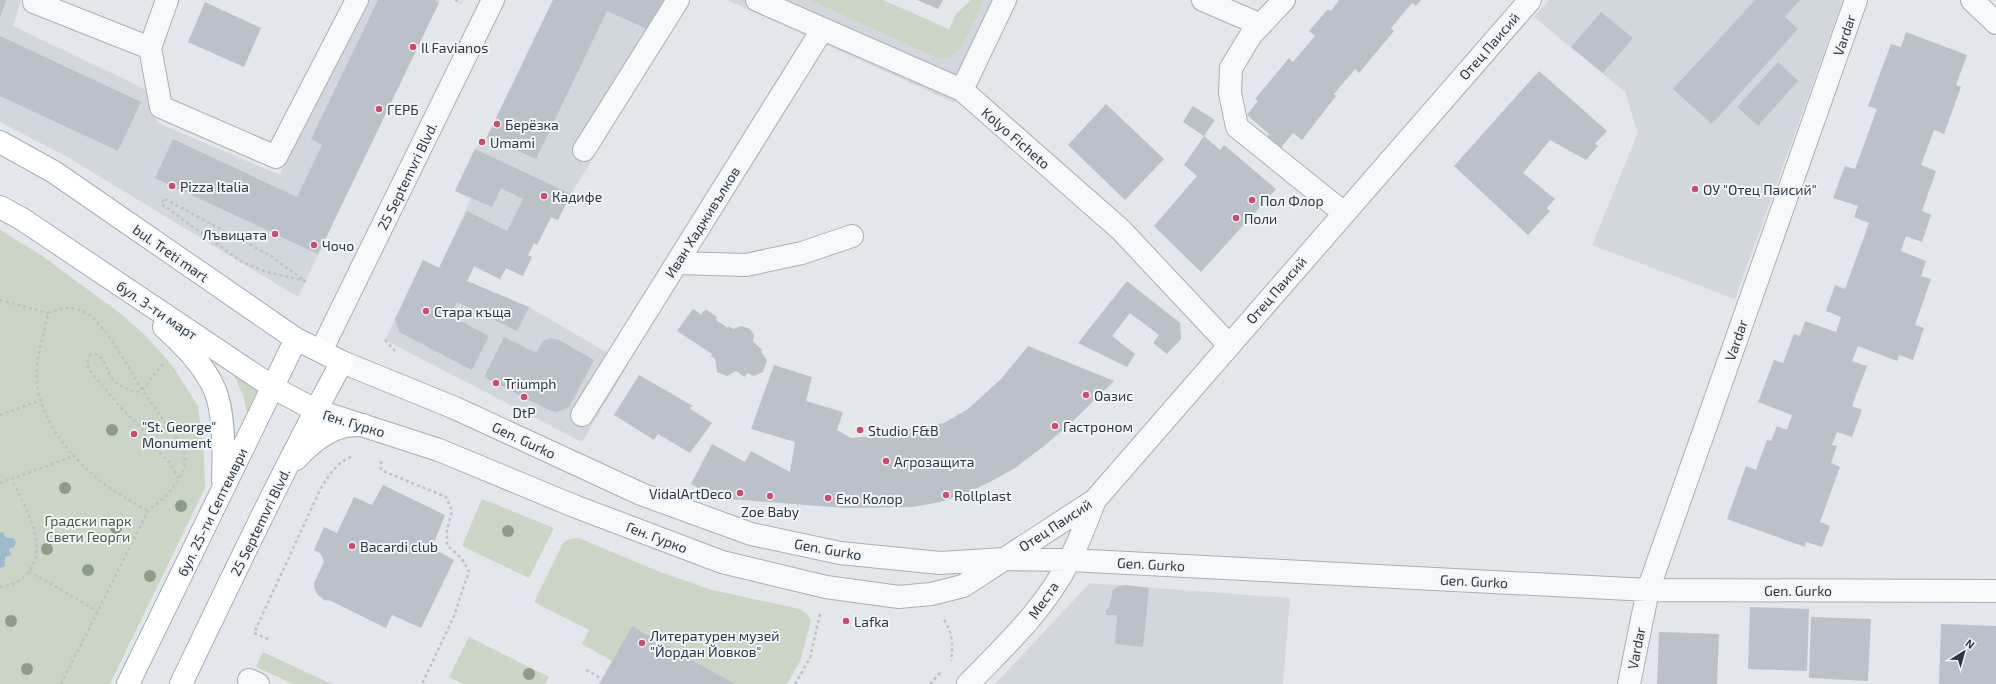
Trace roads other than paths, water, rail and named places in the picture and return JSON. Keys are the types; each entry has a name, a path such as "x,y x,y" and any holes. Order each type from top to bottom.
{"main road":[{"name":"bul. Treti mart","path":"0,142 54,172 296,339 342,362"},
{"name":"бул. 3-ти март","path":"0,207 104,274 274,388 315,410"},
{"path":"104,274 191,353 214,387 220,412 224,452 222,488"},
{"name":"бул. 25-ти Септември","path":"128,684 222,488 274,388 296,339"},
{"name":"25 Septemvri Blvd.","path":"181,684 315,410 342,362"},
{"path":"282,477 297,457 319,438 346,426 363,425"}],"street":[{"path":"34,0 34,2 150,48"},
{"path":"167,0 150,48 161,107 276,157 357,0"},
{"name":"25 Septemvri Blvd.","path":"321,351 493,0"},
{"path":"584,150 678,0"},
{"name":"Kolyo Ficheto","path":"757,0 822,30 962,90 1121,230 1228,344"},
{"path":"962,90 1005,0"},
{"path":"1203,0 1261,25"},
{"path":"1284,0 1251,35 1231,68 1230,94 1237,127 1344,213"},
{"name":"Отец Паисий","path":"1004,559 1095,500 1228,344 1530,0"},
{"name":"Vardar","path":"1629,684 1648,590 1856,0"},
{"path":"1972,0 1996,23"},
{"name":"Иван Хадживълков","path":"582,415 822,30"},
{"path":"677,263 746,265 802,253 852,236"},
{"name":"Gen. Gurko","path":"342,362 455,408 641,494 751,534 840,553 940,563 1004,559 1070,560 1648,590 1996,591"},
{"name":"Ген. Гурко","path":"315,410 439,450 574,506 722,562 826,587 899,597 924,594 963,586 1004,559"},
{"name":"Места","path":"968,684 1027,622 1070,560 1095,500"}],"water":[{"path":"3,532 6,538 13,538 16,542 14,547 9,549 11,555 5,557 5,566 0,568 0,533"}],"place":[{"name":"Il Favianos","path":"413,47"},
{"name":"ГЕРБ","path":"379,109"},
{"name":"Берёзка","path":"497,124"},
{"name":"Umami","path":"482,142"},
{"name":"Pizza Italia","path":"172,186"},
{"name":"ОУ \"Отец Паисий\"","path":"1695,189"},
{"name":"Кадифе","path":"544,196"},
{"name":"Пол Флор","path":"1252,200"},
{"name":"Поли","path":"1236,218"},
{"name":"Лъвицата","path":"275,234"},
{"name":"Чочо","path":"314,245"},
{"name":"Стара къща","path":"426,311"},
{"name":"Triumph","path":"496,383"},
{"name":"Оазис","path":"1086,395"},
{"name":"DtP","path":"524,397"},
{"name":"Гастроном","path":"1055,426"},
{"name":"Studio F&B","path":"860,430"},
{"name":"\"St. George\" Monument","path":"134,434"},
{"name":"Агрозащита","path":"886,461"},
{"name":"VidalArtDeco","path":"740,493"},
{"name":"Rollplast","path":"946,495"},
{"name":"Zoe Baby","path":"770,496"},
{"name":"Eко Колор","path":"828,498"},
{"name":"Bacardi club","path":"352,546"},
{"name":"Lafka","path":"846,621"},
{"name":"Литературен музей \"Йордан Йовков\"","path":"642,643"}],"park label":[{"name":"Градски парк Свети Георги","path":"88,528"}]}
